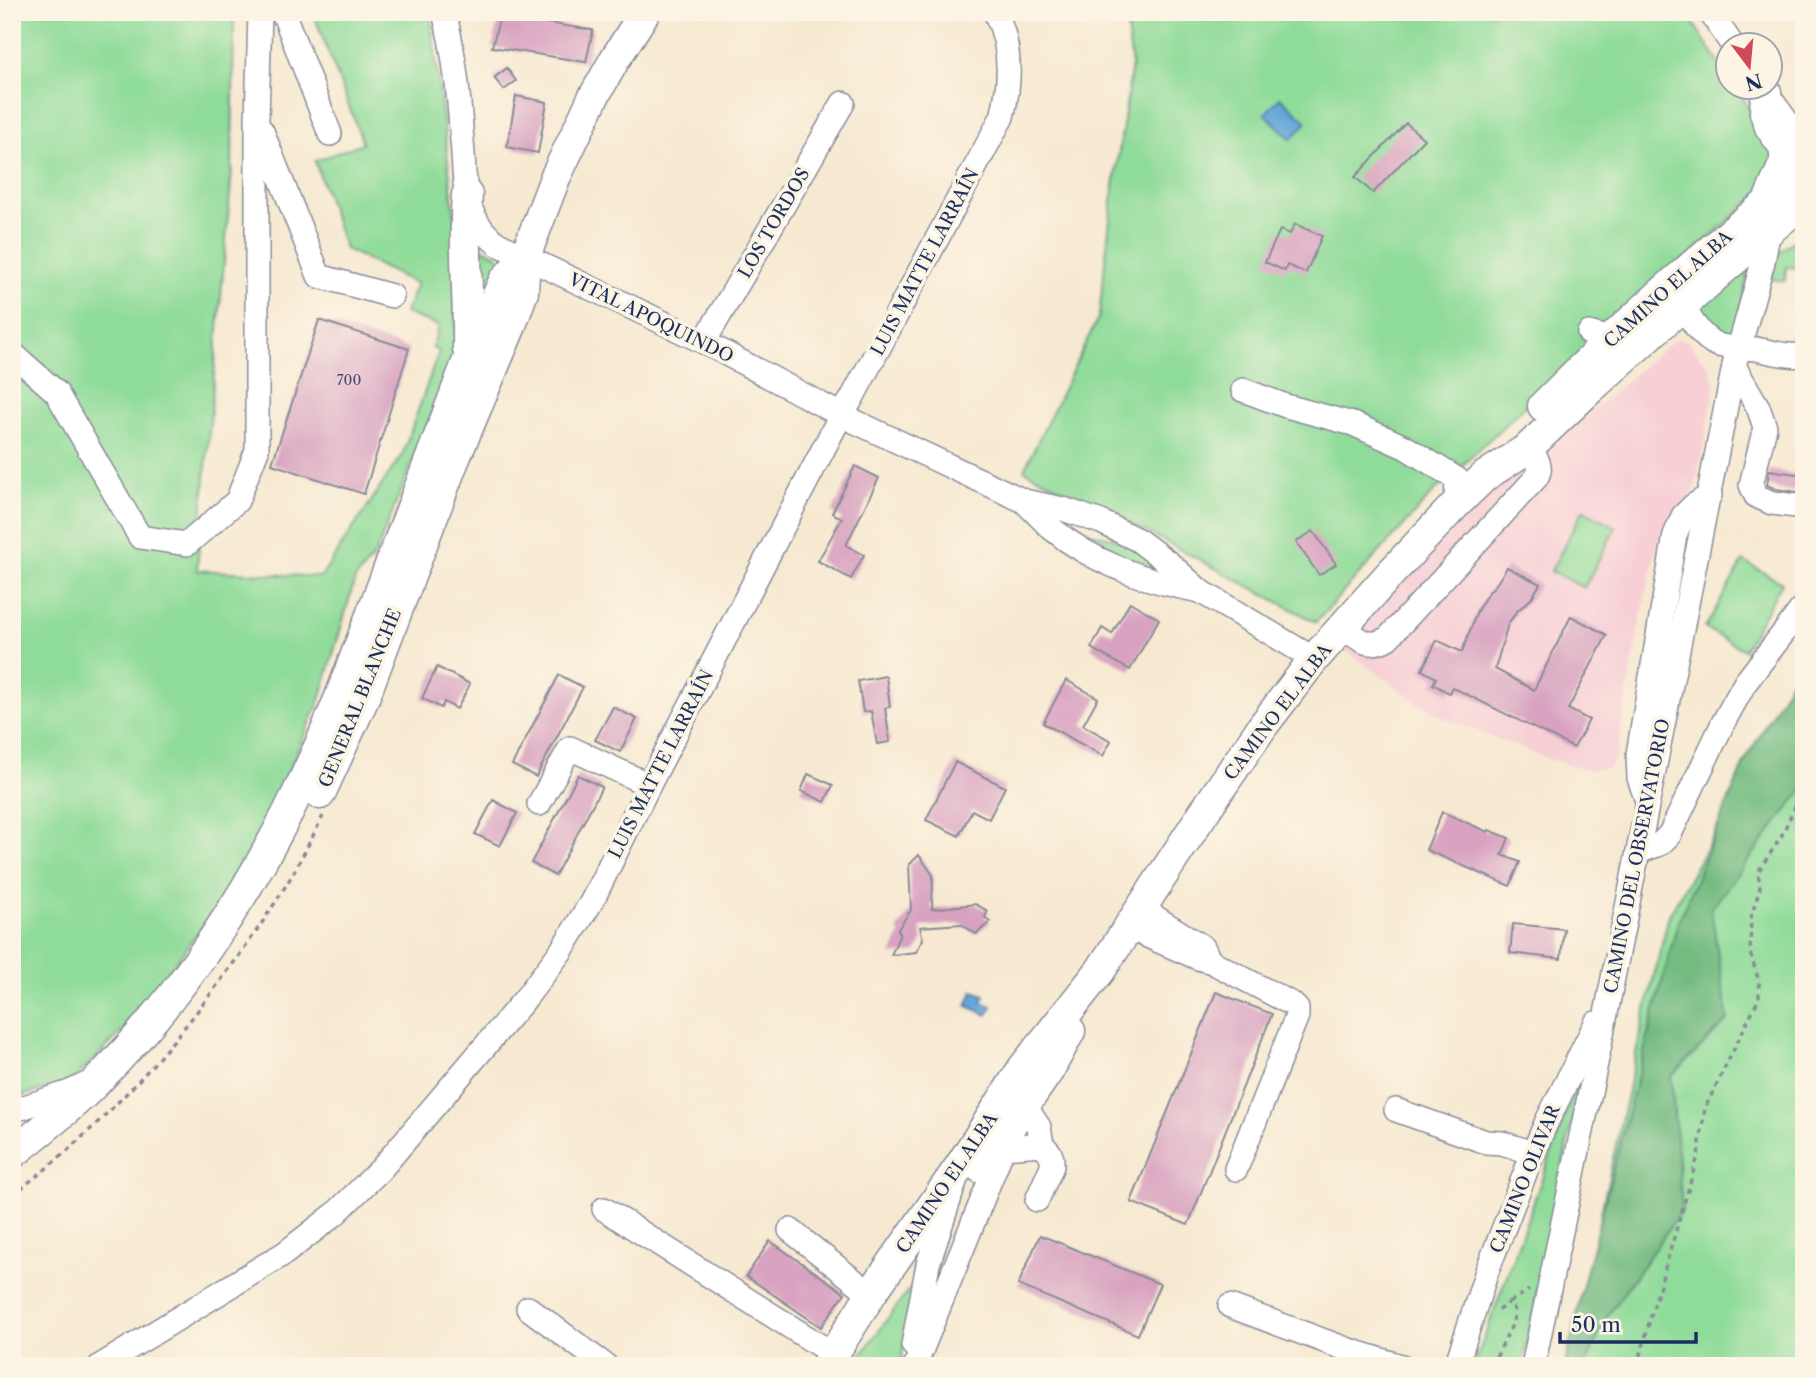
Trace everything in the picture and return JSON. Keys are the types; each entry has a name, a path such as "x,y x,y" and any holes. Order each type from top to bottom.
{"main road":[{"name":"GENERAL BLANCHE","path":"12,1177 90,1111 155,1040 234,938 296,839 344,746 452,465 510,328 523,292 525,257 555,178 615,59 645,12"},
{"path":"1765,102 1770,127 1785,148 1785,162 1768,216"},
{"name":"CAMINO EL ALBA","path":"1466,487 1528,447 1683,306 1768,216 1804,173"},
{"path":"467,195 464,229 468,291 468,360"},
{"name":"CAMINO EL ALBA","path":"835,1362 871,1294 960,1166 1023,1068 1100,971 1262,727 1314,659 1600,336 1705,254 1768,216 1804,201"},
{"name":"GENERAL BLANCHE","path":"12,1154 99,1079 143,1030 200,959 230,915 282,826 304,783 336,708 468,360 504,281 525,257"},
{"name":"CAMINO EL ALBA","path":"835,1362 1013,1127 1049,1070 1100,971"}],"street":[{"path":"12,353 56,393 140,537 187,544 237,501 257,450 257,120 260,12"},
{"path":"283,12 330,134"},
{"name":"VITAL APOQUINDO","path":"444,12 453,56 467,195 479,226 487,236 498,244 704,342 841,415 1024,501 1063,509 1101,522 1138,540 1200,591 1314,659"},
{"name":"LUIS MATTE LARRAÍN","path":"100,1366 285,1253 334,1214 381,1169 525,999 561,951 592,901 649,785 841,415 1002,117 1009,85 1009,68 1004,35 995,12"},
{"path":"1710,12 1724,32"},
{"path":"1773,102 1804,145"},
{"name":"LOS TORDOS","path":"704,342 843,103"},
{"path":"257,120 319,276 392,296"},
{"name":"CAMINO DEL OBSERVATORIO","path":"1533,1366 1737,356 1763,262 1768,216"},
{"path":"1705,254 1699,270 1687,282 1680,295 1683,306 1705,338 1737,356 1804,355"},
{"path":"1737,356 1765,427 1751,485 1756,496 1772,503 1804,508"},
{"path":"1243,390 1286,406 1353,424 1405,447 1466,487"},
{"path":"1343,627 1362,641 1372,644 1388,638 1536,478 1539,462 1528,447"},
{"name":"VITAL APOQUINDO","path":"1024,501 1064,537 1122,571 1160,584 1200,591"},
{"path":"1638,852 1660,844 1670,834 1745,683 1804,606"},
{"path":"539,804 570,748 649,785"},
{"path":"1135,919 1203,947 1212,962 1297,1009 1297,1016 1236,1169"},
{"name":"CAMINO OLIVAR","path":"1456,1366 1487,1271 1533,1153 1609,999"},
{"path":"12,1111 70,1092 99,1079"},
{"path":"1396,1110 1486,1142 1502,1143 1533,1153"},
{"path":"1013,1127 1039,1128 1042,1144"},
{"path":"1013,1127 1042,1144 1050,1153 1052,1166 1037,1200"},
{"path":"915,1366 1013,1127"},
{"path":"910,1366 928,1264 960,1166"},
{"path":"604,1209 835,1362"},
{"path":"790,1230 871,1294"},
{"path":"1230,1306 1346,1349 1401,1366"},
{"path":"528,1308 606,1366"}],"path":[{"path":"1638,1366 1698,1156 1705,1108 1759,998 1759,981 1750,953 1751,917 1760,888 1758,872 1781,837 1804,787"},
{"path":"1470,1328 1510,1302 1515,1311 1513,1324 1492,1366"}],"shaded area":[{"path":"1677,339 1686,340 1709,367 1715,380 1715,388 1693,494 1666,524 1657,547 1638,631 1617,754 1609,767 1591,770 1574,767 1451,721 1421,705 1345,650 1412,571 1515,468 1533,463"}],"green space":[{"path":"12,12 234,12 232,170 197,570 321,577 403,453 439,351 432,348 439,326 405,313 417,284 345,249 315,161 363,143 313,12 430,12 456,227 455,357 375,555 355,579 319,703 242,873 129,1025 72,1081 12,1099"},
{"path":"1125,12 1686,12 1714,55 1714,102 1745,102 1789,168 1606,329 1434,492 1316,622 1024,470 1099,316 1113,193 1132,65"},
{"path":"1804,232 1804,269 1786,267 1785,281 1763,278 1767,262"},
{"path":"480,247 498,255 503,265 473,333"},
{"path":"1751,261 1734,337 1722,340 1694,306"},
{"path":"1801,307 1804,308 1804,345 1796,346 1791,340"},
{"path":"1583,510 1616,527 1584,588 1551,571"},
{"path":"1091,533 1128,542 1154,563 1151,568 1118,559 1089,539"},
{"path":"1743,561 1782,583 1744,650 1705,628"},
{"path":"1800,665 1804,665 1803,789 1711,909 1728,1020 1671,1077 1682,1210 1608,1315 1585,1366 1565,1366 1584,1281 1677,925 1745,761"},
{"path":"1804,673 1804,1366 1567,1366 1669,915"},
{"path":"1583,1066 1522,1366 1474,1366"},
{"path":"918,1278 900,1366 853,1366"}],"water":[{"path":"1280,97 1307,122 1291,139 1265,114"},
{"path":"973,991 985,995 982,1002 992,1006 988,1015 967,1006"}],"building":[{"path":"500,16 593,30 586,62 492,47"},
{"path":"507,68 516,81 504,90 494,78"},
{"path":"516,96 547,102 538,153 507,147"},
{"path":"1406,123 1424,139 1373,193 1355,177"},
{"path":"1295,224 1322,236 1306,273 1287,265 1285,271 1265,262 1280,230 1290,234"},
{"path":"319,320 409,349 364,494 272,464"},
{"path":"855,466 879,478 846,545 864,555 851,579 818,561 842,518 832,513"},
{"path":"1769,470 1804,475 1804,493 1767,485"},
{"path":"1313,531 1336,564 1319,575 1296,542"},
{"path":"1507,567 1540,584 1531,599 1517,611 1508,624 1495,669 1534,690 1571,616 1607,635 1568,709 1589,720 1574,748 1452,687 1449,693 1433,684 1436,678 1422,670 1437,640 1462,652 1477,611"},
{"path":"1130,602 1159,619 1130,670 1091,648 1102,628 1112,634"},
{"path":"437,667 470,684 457,709 444,702 441,708 422,698"},
{"path":"559,675 583,687 536,777 512,765"},
{"path":"886,676 890,707 885,708 890,742 877,744 871,711 863,712 858,681"},
{"path":"1066,680 1098,698 1083,725 1111,741 1103,756 1043,723"},
{"path":"613,707 637,719 620,752 595,740"},
{"path":"955,762 1005,787 989,819 972,810 959,836 926,820"},
{"path":"808,774 833,785 825,802 801,791"},
{"path":"578,775 602,787 555,876 531,863"},
{"path":"493,800 517,813 500,846 475,834"},
{"path":"1442,812 1509,838 1502,855 1520,862 1510,886 1426,850"},
{"path":"919,855 933,875 932,909 975,904 988,911 985,917 990,922 976,934 961,924 920,927 923,939 916,952 891,955 900,934 898,929 911,910 909,865"},
{"path":"1513,924 1564,929 1561,959 1510,953"},
{"path":"1216,992 1272,1014 1188,1225 1131,1202"},
{"path":"1040,1235 1160,1284 1138,1335 1018,1285"},
{"path":"770,1241 845,1293 821,1327 746,1276"}]}
